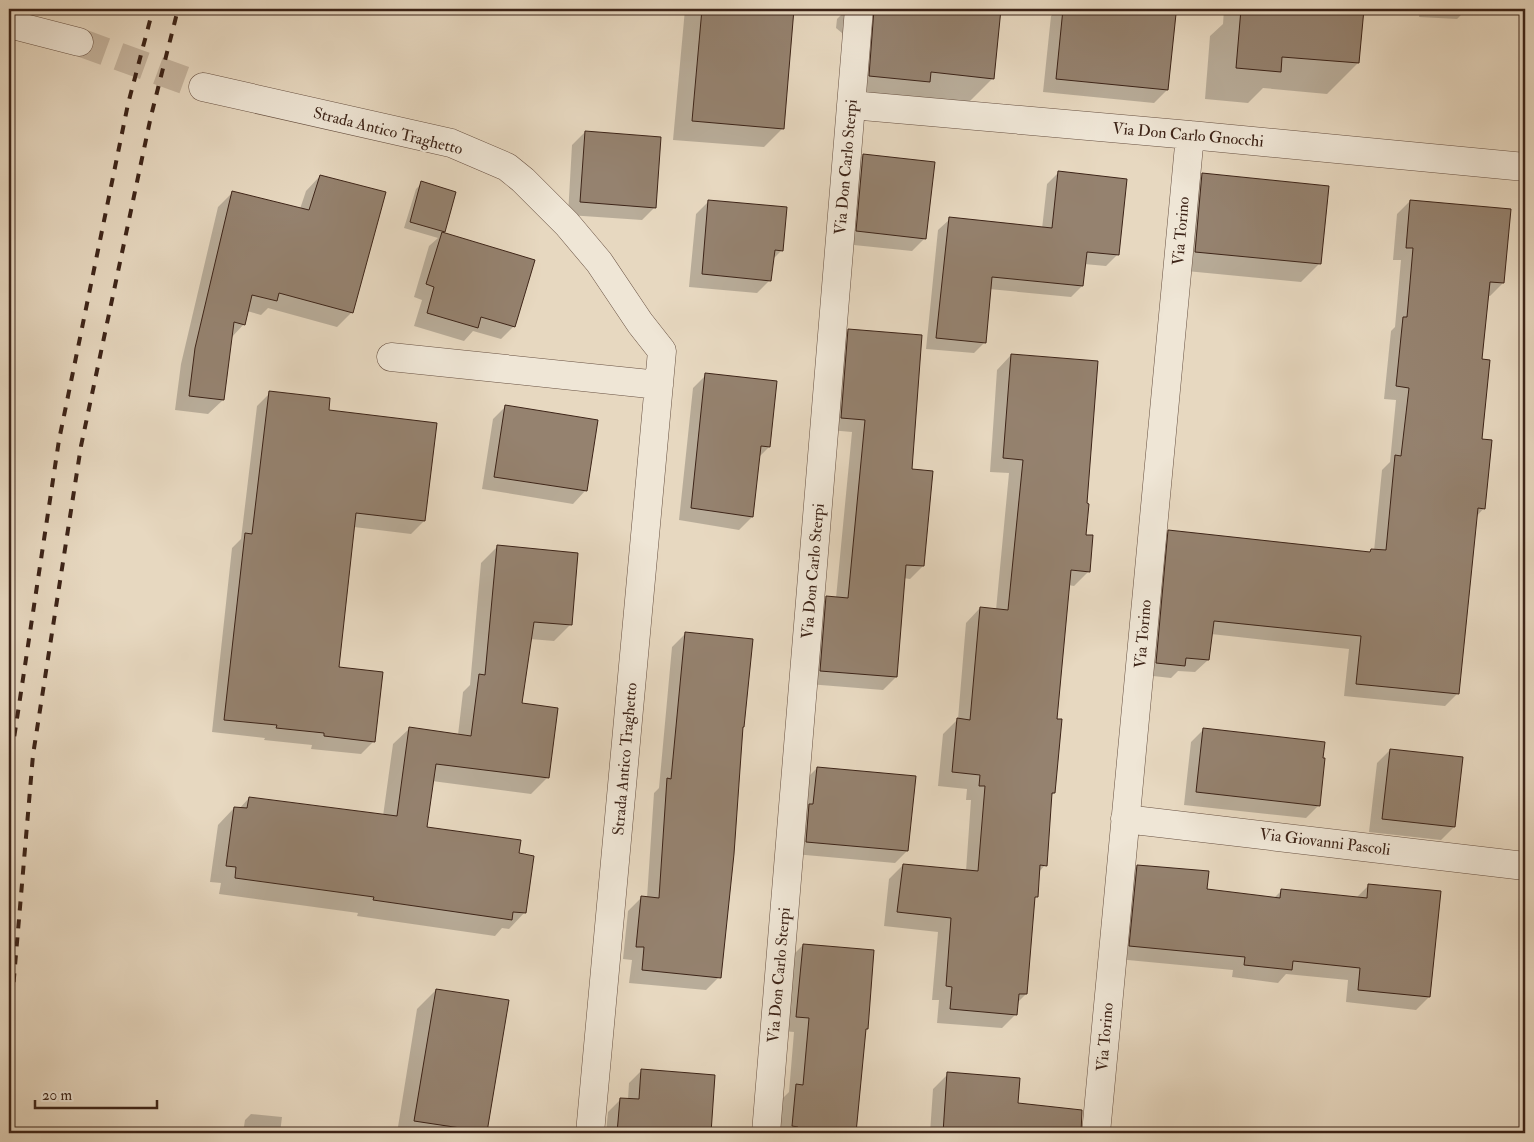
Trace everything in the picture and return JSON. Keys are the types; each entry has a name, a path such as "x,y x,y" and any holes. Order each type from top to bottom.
{"street":[{"name":"Via Don Carlo Sterpi","path":"766,1133 859,9"},
{"path":"9,24 79,42"},
{"name":"Strada Antico Traghetto","path":"203,87 451,143 507,167 568,224 598,262 640,323 662,351 590,1133"},
{"name":"Via Don Carlo Gnocchi","path":"851,105 1190,134 1525,167"},
{"name":"Via Torino","path":"1096,1133 1190,134"},
{"path":"391,357 659,385"},
{"name":"Via Giovanni Pascoli","path":"1126,819 1525,866"}],"building":[{"path":"702,9 794,9 784,129 692,121"},
{"path":"874,9 1001,9 994,79 931,72 930,82 869,76"},
{"path":"1063,9 1128,9 1176,14 1168,90 1056,79"},
{"path":"1241,9 1364,9 1359,63 1282,57 1281,72 1236,68"},
{"path":"585,131 661,137 656,208 580,202"},
{"path":"863,154 935,162 926,239 856,231"},
{"path":"1058,171 1127,179 1119,255 1087,252 1083,286 992,277 986,343 936,338 949,217 1052,228"},
{"path":"1202,173 1329,186 1321,264 1195,252"},
{"path":"320,175 386,192 353,313 279,293 277,301 252,295 245,325 234,322 224,400 189,396 195,348 232,191 309,210"},
{"path":"421,181 456,192 445,232 410,222"},
{"path":"708,200 787,207 783,251 775,250 771,281 702,274"},
{"path":"1410,200 1511,209 1504,283 1490,282 1482,359 1490,360 1482,439 1492,440 1485,509 1478,508 1459,694 1356,684 1361,636 1214,621 1209,660 1186,658 1185,666 1156,663 1168,530 1370,552 1371,549 1386,550 1395,455 1401,456 1409,388 1396,386 1403,317 1407,317 1413,248 1406,248"},
{"path":"442,232 535,260 515,327 481,317 478,328 427,313 434,287 426,284"},
{"path":"848,329 922,335 912,469 933,471 924,566 906,565 897,677 820,671 826,596 848,598 865,420 841,418"},
{"path":"1011,354 1098,361 1087,503 1089,504 1086,535 1093,535 1090,572 1071,570 1057,719 1062,719 1055,793 1052,793 1047,866 1040,865 1038,897 1035,897 1027,994 1019,994 1017,1015 950,1009 952,987 946,986 951,918 897,912 903,864 978,871 985,786 979,786 980,775 952,772 957,718 970,720 980,607 1008,610 1023,460 1003,458"},
{"path":"705,373 777,381 770,447 761,446 753,517 691,508"},
{"path":"269,391 330,398 329,410 437,423 425,521 356,513 339,667 383,672 375,742 324,736 324,733 276,728 277,725 224,720 245,533 252,534"},
{"path":"505,405 598,420 587,491 494,477"},
{"path":"497,545 578,553 572,625 534,622 522,703 558,708 549,778 436,764 427,827 521,840 519,853 534,856 526,913 513,912 512,920 373,900 374,897 235,878 236,867 226,866 234,807 247,808 249,797 397,816 409,727 471,736 479,674 485,675"},
{"path":"685,632 753,639 743,727 734,854 721,978 642,970 644,947 636,947 641,896 659,898 667,778 671,779"},
{"path":"1203,728 1325,742 1320,806 1196,792"},
{"path":"1390,749 1463,757 1455,827 1382,819"},
{"path":"817,767 916,776 908,851 806,842 809,804 813,804"},
{"path":"1137,865 1209,871 1207,889 1280,898 1281,889 1367,898 1368,884 1441,891 1430,997 1358,990 1360,968 1293,961 1292,970 1244,965 1245,957 1129,946"},
{"path":"803,944 874,950 868,1029 866,1029 856,1133 798,1133 798,1127 792,1126 796,1084 803,1085 809,1018 796,1017"},
{"path":"436,989 509,1000 487,1132 414,1121"},
{"path":"641,1069 715,1075 711,1133 617,1133 620,1098 639,1099"},
{"path":"947,1072 1020,1078 1018,1103 1082,1110 1081,1133 943,1133"}],"tunnel":[{"path":"79,42 203,87"}],"railway":[{"path":"9,790 13,745 59,440 128,104 153,9"},
{"path":"9,1036 33,755 81,446 151,116 178,9"}]}
